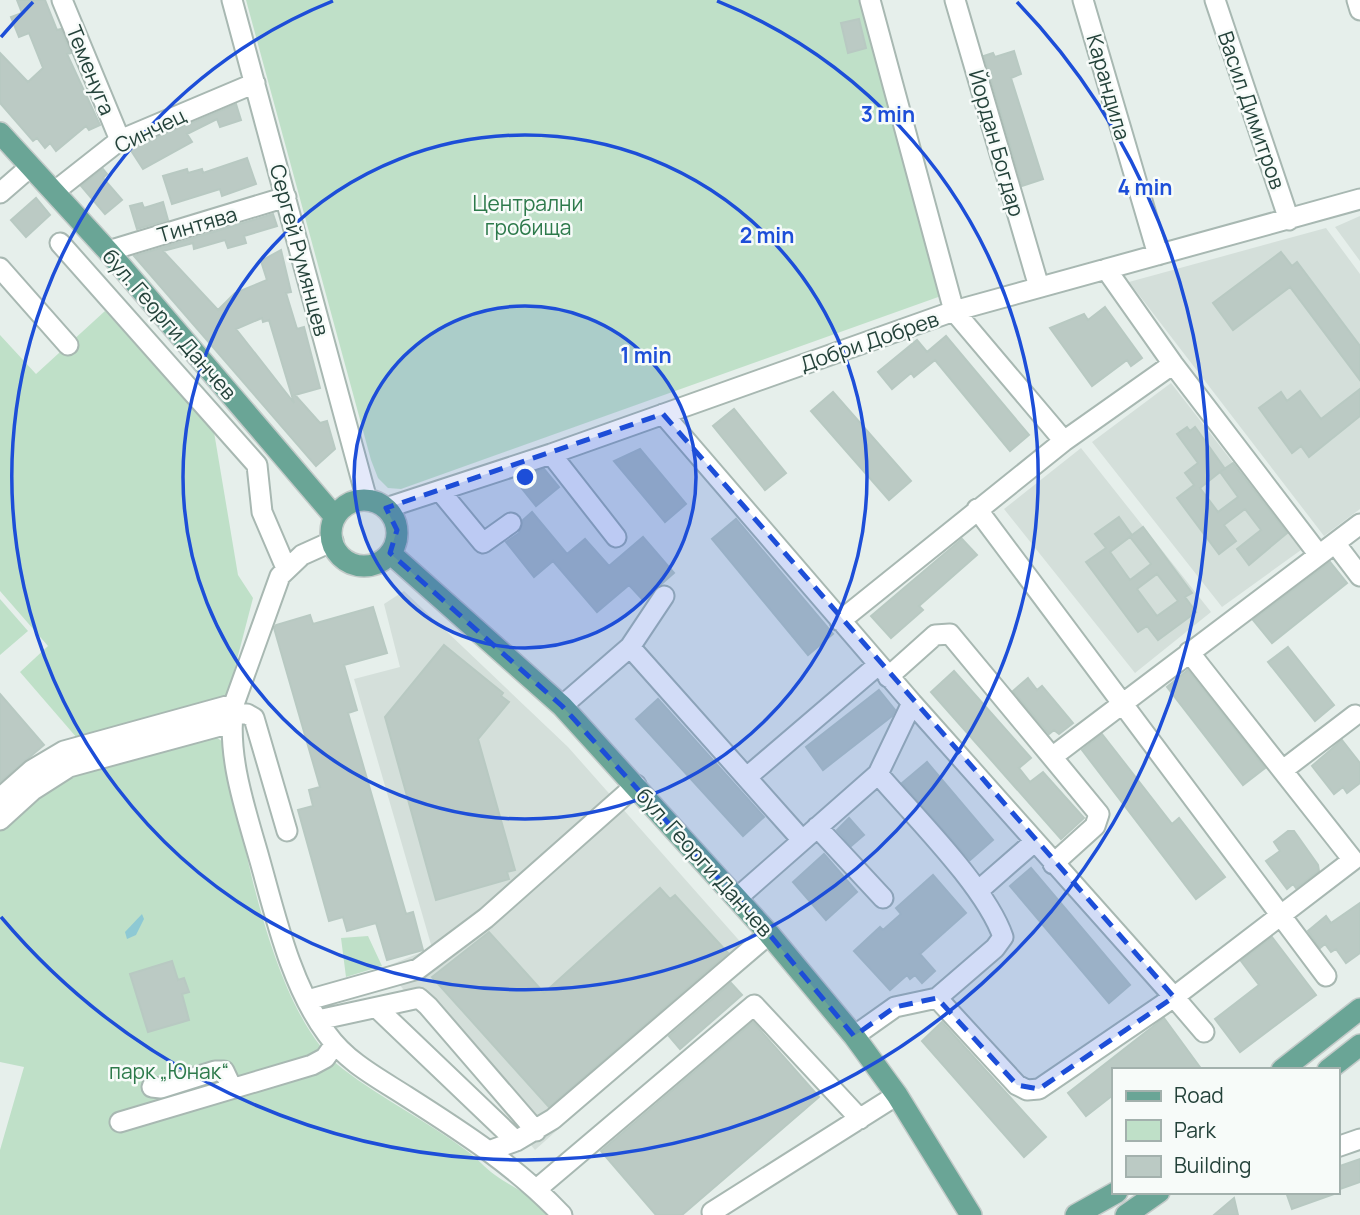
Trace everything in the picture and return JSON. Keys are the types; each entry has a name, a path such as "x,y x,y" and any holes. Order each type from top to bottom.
{"main road":[{"name":"бул. Георги Данчев","path":"0,134 108,251 335,517"},
{"path":"377,504 397,530 390,553 378,562 358,565 340,554 333,541 335,517 346,505 377,504"},
{"name":"бул. Георги Данчев","path":"390,553 562,706 769,933 854,1035 897,1095 971,1215"},
{"path":"1285,1068 1360,1009"},
{"path":"1331,1068 1360,1045"},
{"path":"1076,1215 1113,1194"},
{"path":"1126,1215 1157,1194"}],"street":[{"name":"Теменуга","path":"62,0 120,140"},
{"name":"Сергей Румянцев","path":"232,0 286,197 377,504"},
{"path":"870,0 954,311 1064,441"},
{"name":"Йордан Богдар","path":"955,0 1039,287"},
{"name":"Карандила","path":"1083,0 1158,255"},
{"name":"Васил Димитров","path":"1215,0 1289,220"},
{"path":"1357,0 1360,9"},
{"name":"Синчец","path":"54,192 120,140 255,82"},
{"path":"0,193 30,167"},
{"name":"Тинтява","path":"108,251 286,197"},
{"name":"Добри Добрев","path":"377,504 440,491 551,454 954,311 1360,199"},
{"path":"60,243 257,465 262,512 286,568"},
{"path":"0,268 68,345"},
{"path":"1107,269 1173,364 1319,555"},
{"path":"840,621 1064,441 1173,364"},
{"path":"663,414 883,671 1203,1032"},
{"path":"551,454 616,537"},
{"path":"440,491 483,543 511,523"},
{"path":"970,514 1123,702 1326,976"},
{"path":"1052,757 1360,524"},
{"path":"333,541 302,555 286,568 275,588 233,714 237,767 249,820 286,948 318,1020 335,1044 368,1072 489,1151 538,1188 562,1215"},
{"path":"1335,543 1360,576"},
{"path":"562,706 631,647 664,596"},
{"path":"747,777 883,671 935,635 950,634 1099,814 1095,826 1053,864"},
{"path":"631,647 747,777 883,898"},
{"path":"937,998 1017,1085 1027,1090 1039,1089 1174,997 1280,914 1358,861 1189,652"},
{"path":"737,898 878,774 912,703"},
{"path":"0,798 32,770 64,751 247,713 254,718 287,831"},
{"path":"0,820 33,790 69,767 233,714"},
{"path":"1283,770 1355,715"},
{"path":"854,1035 895,1007 937,998 995,948 1003,937 998,922 978,891 878,774"},
{"path":"308,1000 418,970 486,918 636,785"},
{"path":"978,891 1034,842"},
{"path":"489,1151 536,1131 769,933"},
{"path":"318,1020 378,1009 409,998 419,998 536,1131"},
{"path":"538,1188 754,1005 860,1119"},
{"path":"378,1009 516,1141"},
{"path":"120,1122 312,1065 325,1058 335,1044"},
{"path":"152,1087 161,1088 215,1071 224,1071 232,1088"},
{"path":"713,1215 712,1212 897,1095"},
{"path":"1339,1146 1360,1139"}],"highlighted area":[{"path":"663,414 1174,997 1039,1089 1017,1085 937,998 895,1007 854,1036 769,934 562,706 390,553 397,530 386,508"}],"shaded area":[{"path":"1360,216 1360,261 1335,227"},
{"path":"1326,228 1360,274 1360,346 1297,263 1292,266 1290,287 1360,380 1360,389 1337,433 1360,416 1360,509 1324,536 1129,282","holes":["1281,392 1287,401 1300,392 1334,438 1309,457 1301,446 1291,452 1259,409"]},
{"path":"1171,383 1301,550 1222,607 1092,442"},
{"path":"1081,448 1211,612 1135,673 1004,509"},
{"path":"404,591 568,747 752,955 535,1150 385,967 432,948 354,679 400,667 384,604"}],"green space":[{"name":"Централни гробища","path":"246,0 862,0 941,296 401,489 388,488 378,478 371,460"},
{"path":"105,311 214,432 238,575 253,598 227,698 77,738 20,672 48,646 0,591 0,335 36,374"},
{"path":"0,599 28,631 0,655"},
{"name":"парк „Юнак“","path":"213,735 226,744 250,870 278,965 296,1007 318,1043 343,1069 452,1140 495,1175 537,1202 550,1215 0,1215 0,1150 24,1067 0,1062 0,830 61,779"},
{"path":"368,936 382,966 346,977 341,938"}],"water":[{"path":"142,914 144,919 136,935 127,939 125,932"}],"building":[{"path":"17,0 45,0 57,30 61,29 71,53 67,54 100,125 89,130 86,126 56,151 50,143 45,148 37,138 33,141 0,103 0,53 28,82 43,68 29,33 19,37 11,17 22,13"},
{"path":"859,19 866,48 848,53 841,23"},
{"path":"1014,51 1021,74 1011,78 1043,179 1022,186 984,56 993,53 995,57"},
{"path":"236,104 241,120 220,127 217,119 187,134 192,142 143,169 130,149"},
{"path":"247,158 256,184 222,196 220,189 172,204 163,176 187,169 188,173 202,169 203,173"},
{"path":"103,169 107,174 103,178 122,200 105,214 81,186"},
{"path":"36,198 50,215 26,237 11,220"},
{"path":"163,202 168,220 137,229 130,206 142,203 144,208"},
{"path":"273,214 277,226 244,236 246,243 228,248 225,240 194,249 193,243 163,251 218,310 235,293 267,280 261,261 281,250 291,292 286,293 297,329 304,327 320,388 295,395 320,423 327,421 335,449 316,466 134,256","holes":["262,318 263,322 269,320 294,403 236,329"]},
{"path":"1281,252 1292,266 1297,262 1360,346 1360,380 1290,287 1233,330 1213,303"},
{"path":"1105,307 1142,358 1131,366 1127,360 1092,386 1050,328 1084,314 1088,320"},
{"path":"946,336 1029,435 1010,451 935,360 914,377 911,373 892,389 878,372 917,340 927,352"},
{"path":"1360,389 1360,416 1309,457 1301,446 1292,453 1259,408 1281,392 1287,401 1300,391 1321,419"},
{"path":"833,392 911,481 889,500 811,411"},
{"path":"734,409 786,473 765,490 713,426"},
{"path":"1187,427 1190,431 1195,427 1225,469 1233,463 1287,533 1249,565 1237,549 1261,530 1245,509 1224,525 1236,541 1219,554 1177,498 1194,485 1185,473 1198,463 1177,434","holes":["1220,472 1238,497 1218,512 1200,488"]},
{"path":"640,449 686,504 665,522 614,461"},
{"path":"544,469 559,487 536,506 519,485 533,473"},
{"path":"532,512 567,554 585,539 609,566 643,537 674,573 643,600 629,585 597,612 553,561 534,577 506,542 519,533 523,520"},
{"path":"1119,517 1132,535 1143,527 1192,593 1185,597 1196,612 1158,640 1147,626 1138,632 1086,562 1106,548 1095,534","holes":["1130,537 1151,564 1130,580 1110,552","1157,574 1178,601 1157,616 1137,589"]},
{"path":"736,519 833,634 808,655 712,539"},
{"path":"962,539 977,555 919,606 923,610 891,638 871,616"},
{"path":"1330,562 1347,583 1272,643 1253,620"},
{"path":"373,607 387,653 344,665 357,710 348,713 406,914 413,912 423,950 387,960 376,923 347,931 343,917 329,921 298,810 313,806 309,790 320,787 274,628 276,625 310,615 313,624"},
{"path":"444,645 503,693 501,696 509,702 478,739 515,870 507,872 509,879 436,900 385,717"},
{"path":"1288,647 1334,705 1315,721 1268,662"},
{"path":"1188,670 1265,768 1243,785 1167,687"},
{"path":"954,671 1031,758 1019,768 1030,782 1043,772 1084,818 1061,839 931,692"},
{"path":"1028,678 1037,690 1042,686 1073,723 1059,734 1054,730 1049,734 1013,691"},
{"path":"879,690 895,710 892,716 823,770 806,747"},
{"path":"0,694 44,745 0,782"},
{"path":"658,699 764,817 743,836 636,719"},
{"path":"1102,734 1172,824 1179,818 1225,877 1196,899 1082,750"},
{"path":"1342,740 1360,763 1360,783 1347,793 1343,787 1334,794 1312,766"},
{"path":"927,762 993,840 970,860 902,783"},
{"path":"849,818 864,835 851,846 837,830"},
{"path":"1288,831 1294,831 1318,865 1319,871 1296,888 1293,884 1287,889 1266,861 1280,851 1274,842"},
{"path":"824,854 857,892 826,920 793,882"},
{"path":"1031,868 1130,985 1109,1003 1010,886"},
{"path":"933,875 966,913 920,954 935,971 922,983 915,975 910,979 907,975 890,990 854,951 880,927 883,930 901,914 896,908"},
{"path":"660,888 670,899 675,895 728,953 549,1107 432,977 489,932 544,993"},
{"path":"1360,903 1360,953 1346,963 1336,949 1331,952 1325,944 1320,948 1308,931 1326,916 1331,923"},
{"path":"1272,937 1316,995 1240,1052 1215,1019 1259,985 1241,961"},
{"path":"172,961 178,980 184,978 189,992 182,994 189,1020 148,1032 130,974"},
{"path":"731,983 742,995 680,1049 669,1036"},
{"path":"1164,1018 1201,1068 1112,1068 1112,1096 1086,1116 1068,1093"},
{"path":"753,1022 819,1097 682,1215 656,1215 601,1151"},
{"path":"942,1022 1046,1137 1024,1157 922,1041"},
{"path":"1360,1159 1360,1182 1339,1189 1339,1166"},
{"path":"1287,1194 1334,1194 1292,1209"},
{"path":"1234,1198 1238,1215 1214,1215"}]}
